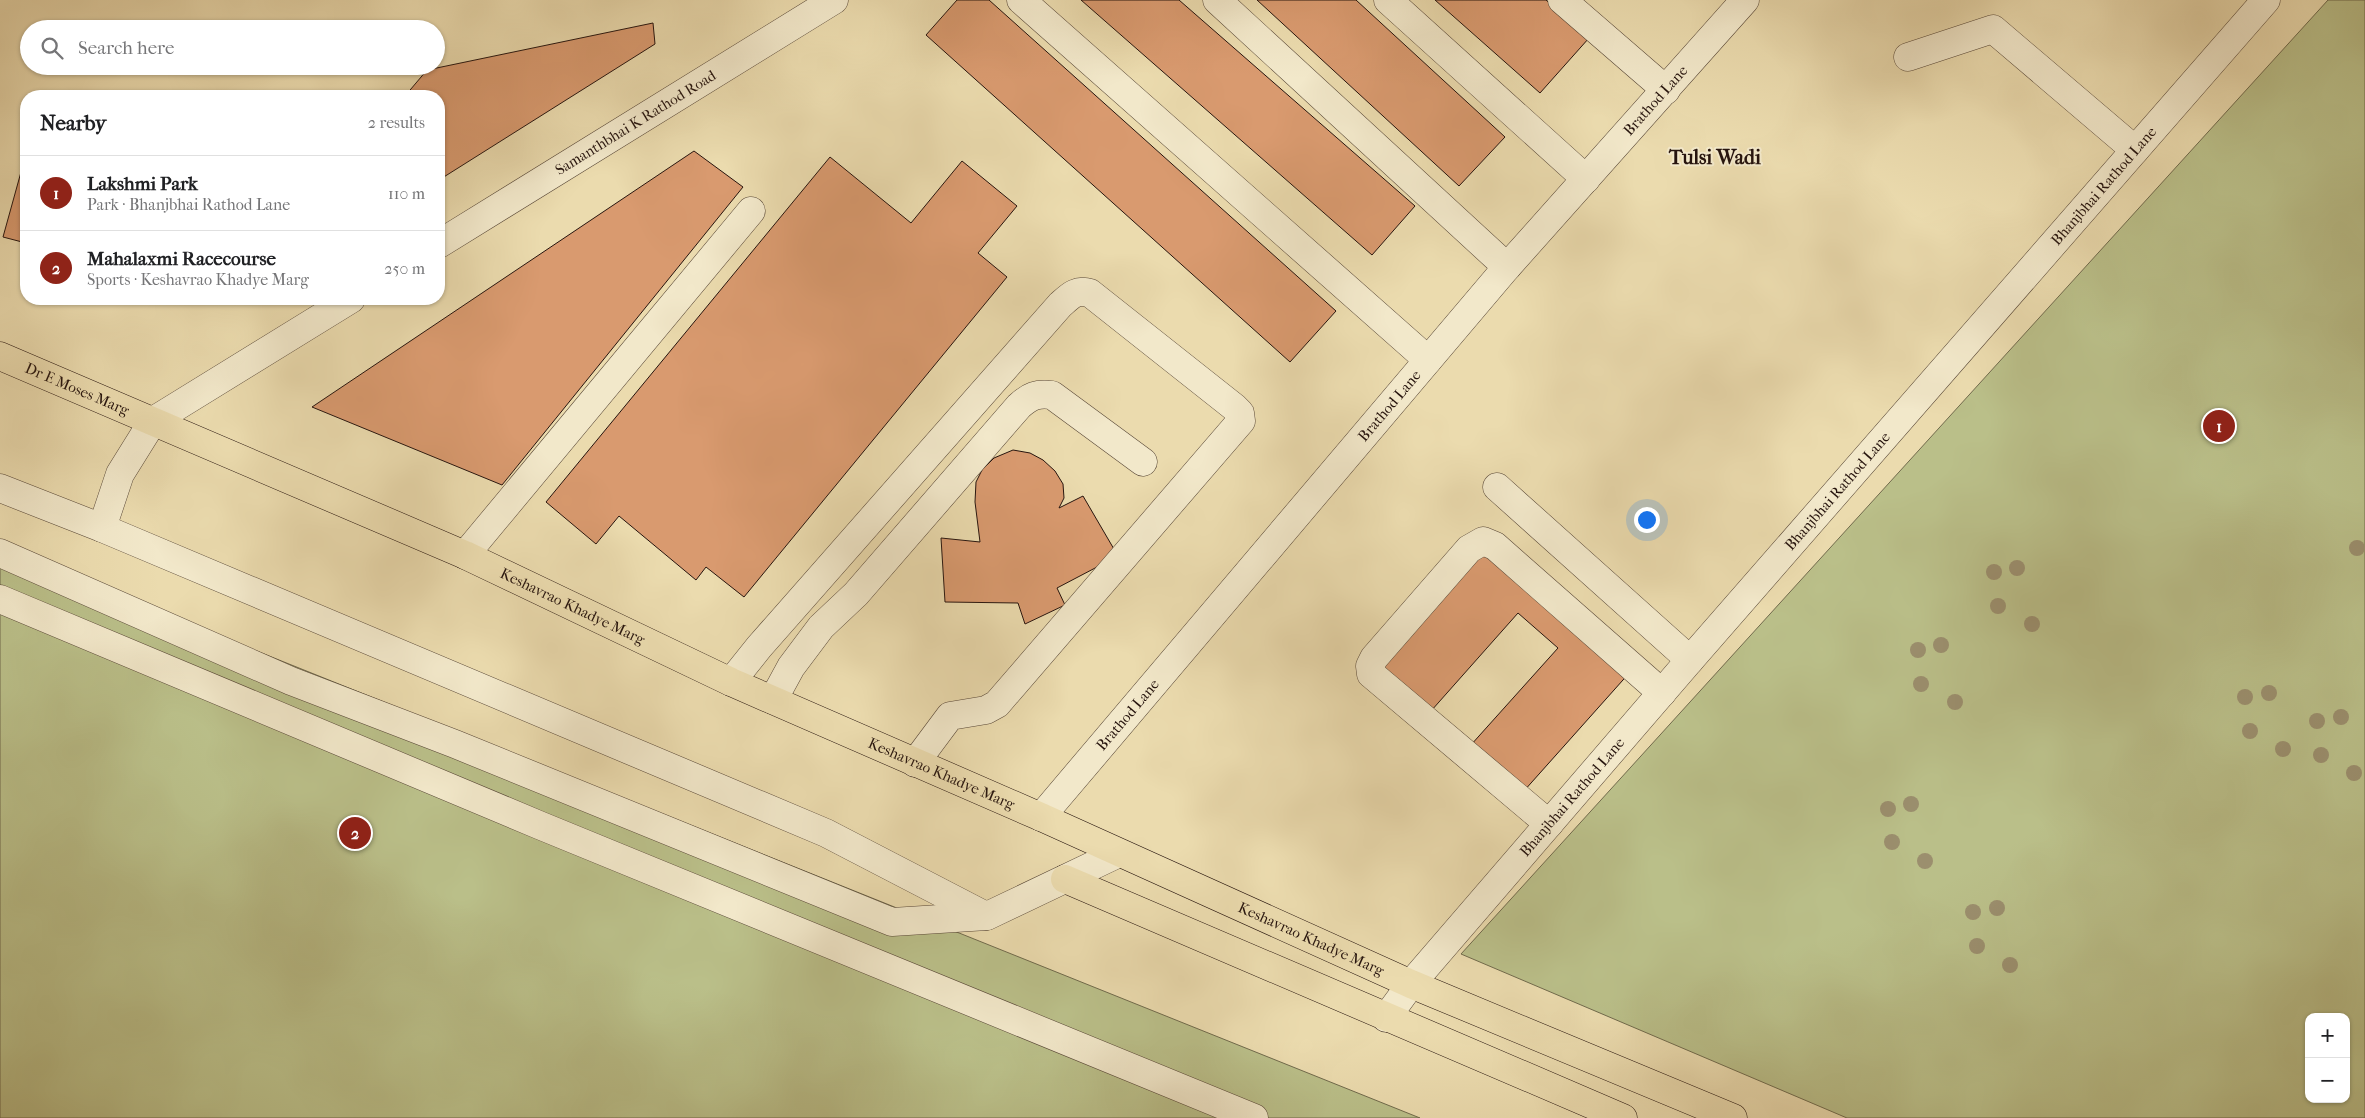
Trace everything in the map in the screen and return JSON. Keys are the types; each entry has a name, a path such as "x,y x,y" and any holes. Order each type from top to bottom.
{"main road":[{"name":"Dr E Moses Marg","path":"0,356 153,421"},
{"name":"Keshavrao Khadye Marg","path":"153,421 464,554 731,682 1041,817 1117,854 1411,984 1733,1118"},
{"path":"1065,878 1386,1018 1623,1118"}],"street":[{"name":"Samanthbhai K Rathod Road","path":"445,240 834,0"},
{"path":"1021,0 1428,360"},
{"path":"1217,0 1507,267"},
{"path":"1388,0 1586,179"},
{"path":"1562,0 1666,90"},
{"name":"Brathod Lane","path":"1041,817 1507,267 1745,0"},
{"name":"Bhanjbhai Rathod Lane","path":"1386,1018 1411,984 1690,660 2266,0"},
{"path":"1908,57 1993,30 2135,150"},
{"path":"464,554 751,212"},
{"path":"731,682 1071,295 1081,291 1090,293 1234,407 1240,413 1239,426 997,704 986,710 950,716 915,763"},
{"path":"102,528 120,474 153,421 341,305"},
{"path":"773,700 803,650 821,627 856,594 1019,406 1029,397 1040,393 1052,395 1143,462"},
{"path":"1497,487 1690,660"},
{"path":"0,488 102,528 826,833 987,916"},
{"path":"1549,824 1371,674 1370,666 1374,658 1469,549 1483,541 1495,546 1662,693"},
{"path":"0,553 291,681 464,748 892,922 987,916 1117,854"},
{"path":"0,599 540,825 1254,1118"},
{"path":"773,632 803,650"}],"green space":[{"path":"2328,0 2365,0 2365,1118 1847,1118 1461,954"},
{"path":"0,548 1420,1118 0,1118"}],"building":[{"path":"957,0 989,0 1336,311 1290,362 926,35"},
{"path":"1081,0 1179,0 1415,206 1372,255"},
{"path":"1257,0 1356,0 1505,137 1459,186"},
{"path":"1435,0 1546,0 1589,38 1540,93"},
{"path":"653,23 655,44 445,176 445,90 410,90 423,75 445,75 445,66"},
{"path":"694,151 743,187 502,485 312,407"},
{"path":"830,157 911,223 962,161 1017,206 978,253 1007,277 744,597 706,567 696,580 619,516 596,544 546,502"},
{"path":"20,176 20,241 3,237"},
{"path":"1013,450 1030,453 1043,460 1055,471 1063,484 1064,498 1059,508 1083,496 1118,556 1057,588 1065,605 1025,624 1018,603 945,602 941,538 980,542 975,502 976,482 982,470 994,458"},
{"path":"1489,546 1631,671 1523,792 1470,746 1558,648 1518,613 1431,711 1382,667"}],"place":[{"name":"Lakshmi Park","path":"2219,426"},
{"name":"Mahalaxmi Racecourse","path":"355,833"}],"district":[{"name":"Tulsi Wadi","path":"1715,157"}]}
